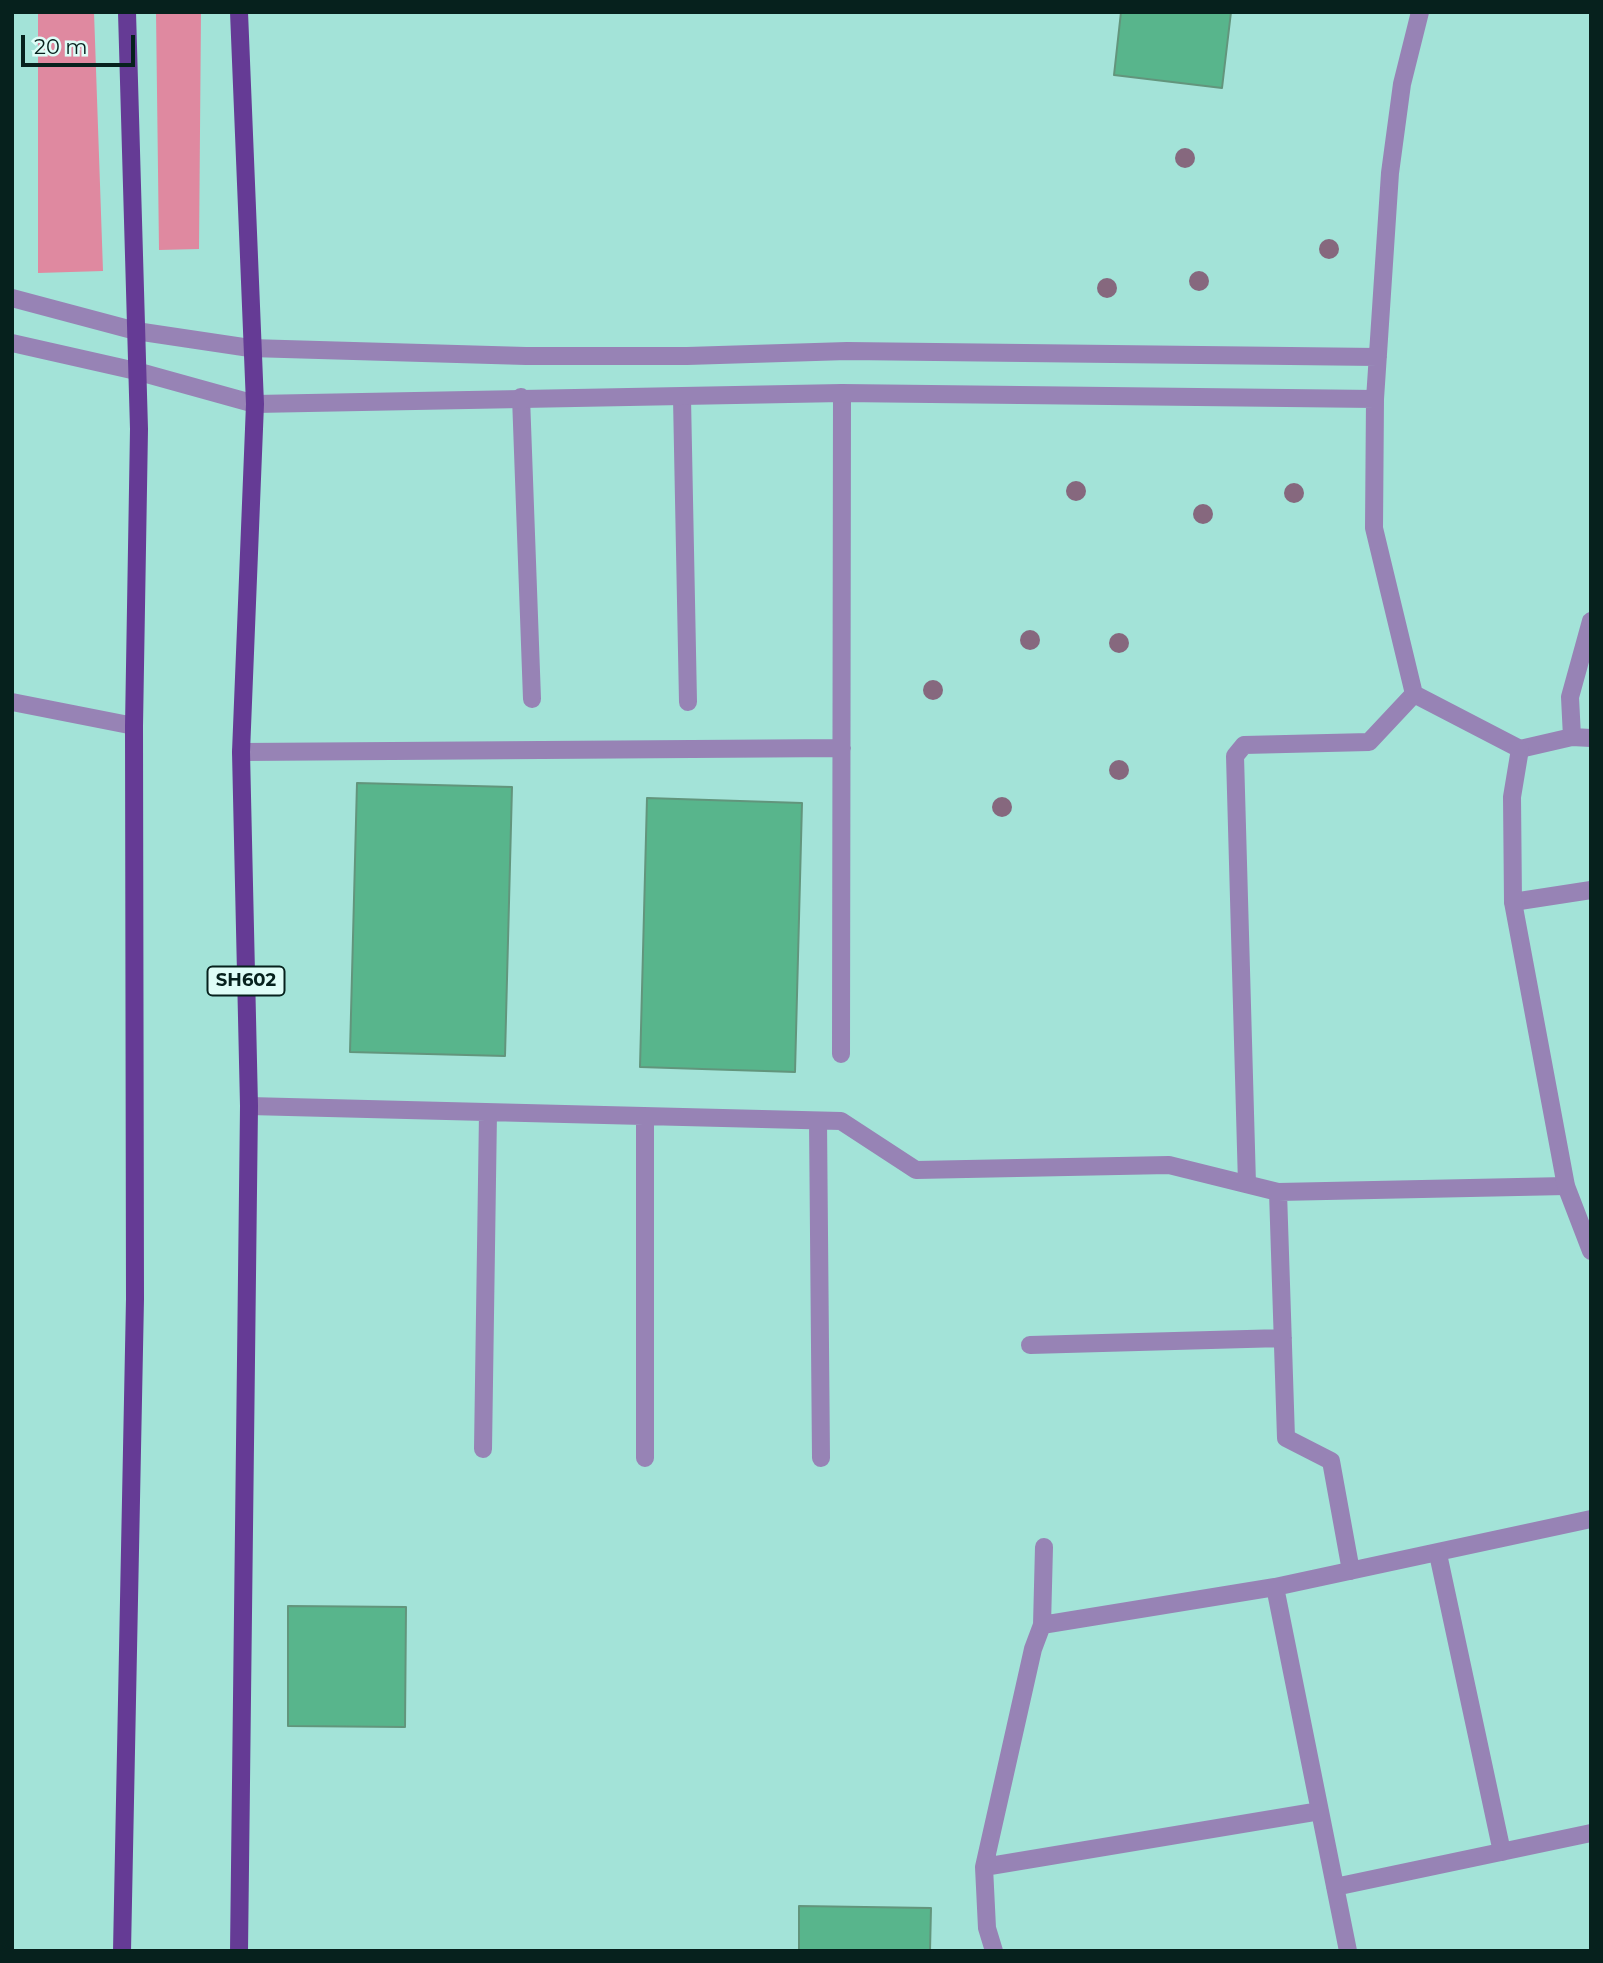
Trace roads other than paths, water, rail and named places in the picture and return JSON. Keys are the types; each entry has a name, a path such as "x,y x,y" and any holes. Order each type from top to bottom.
{"main road":[{"path":"122,1951 135,1299 134,726 139,429 127,12"},
{"name":"SH602","path":"239,12 250,348 255,404 241,752 249,1106 239,1951"}],"street":[{"path":"1420,12 1402,84 1390,173 1375,399 1374,528 1415,694 1520,749 1572,737 1591,738"},
{"path":"12,298 136,331 250,348 526,356 687,356 847,351 1378,357"},
{"path":"12,343 136,371 255,404 842,393 1375,399"},
{"path":"841,1054 842,393"},
{"path":"521,397 532,699"},
{"path":"682,398 688,702"},
{"path":"1572,737 1570,697 1591,621"},
{"path":"1247,1184 1235,756 1244,744 1369,742 1415,694"},
{"path":"12,702 134,726"},
{"path":"241,752 842,748"},
{"path":"1520,749 1512,797 1513,902 1566,1186 1591,1251"},
{"path":"1513,902 1591,890"},
{"path":"249,1106 841,1121 916,1170 1169,1165 1278,1192 1566,1186"},
{"path":"483,1448 488,1113"},
{"path":"645,1116 645,1458"},
{"path":"818,1121 821,1458"},
{"path":"1278,1192 1286,1438 1331,1461 1351,1572"},
{"path":"1030,1345 1283,1338"},
{"path":"1042,1625 1275,1587 1438,1554 1591,1518"},
{"path":"993,1951 987,1927 985,1867 1033,1649 1042,1625 1044,1547"},
{"path":"1438,1554 1502,1852"},
{"path":"1275,1587 1348,1951"},
{"path":"985,1867 1320,1811"},
{"path":"1335,1887 1591,1833"}]}
